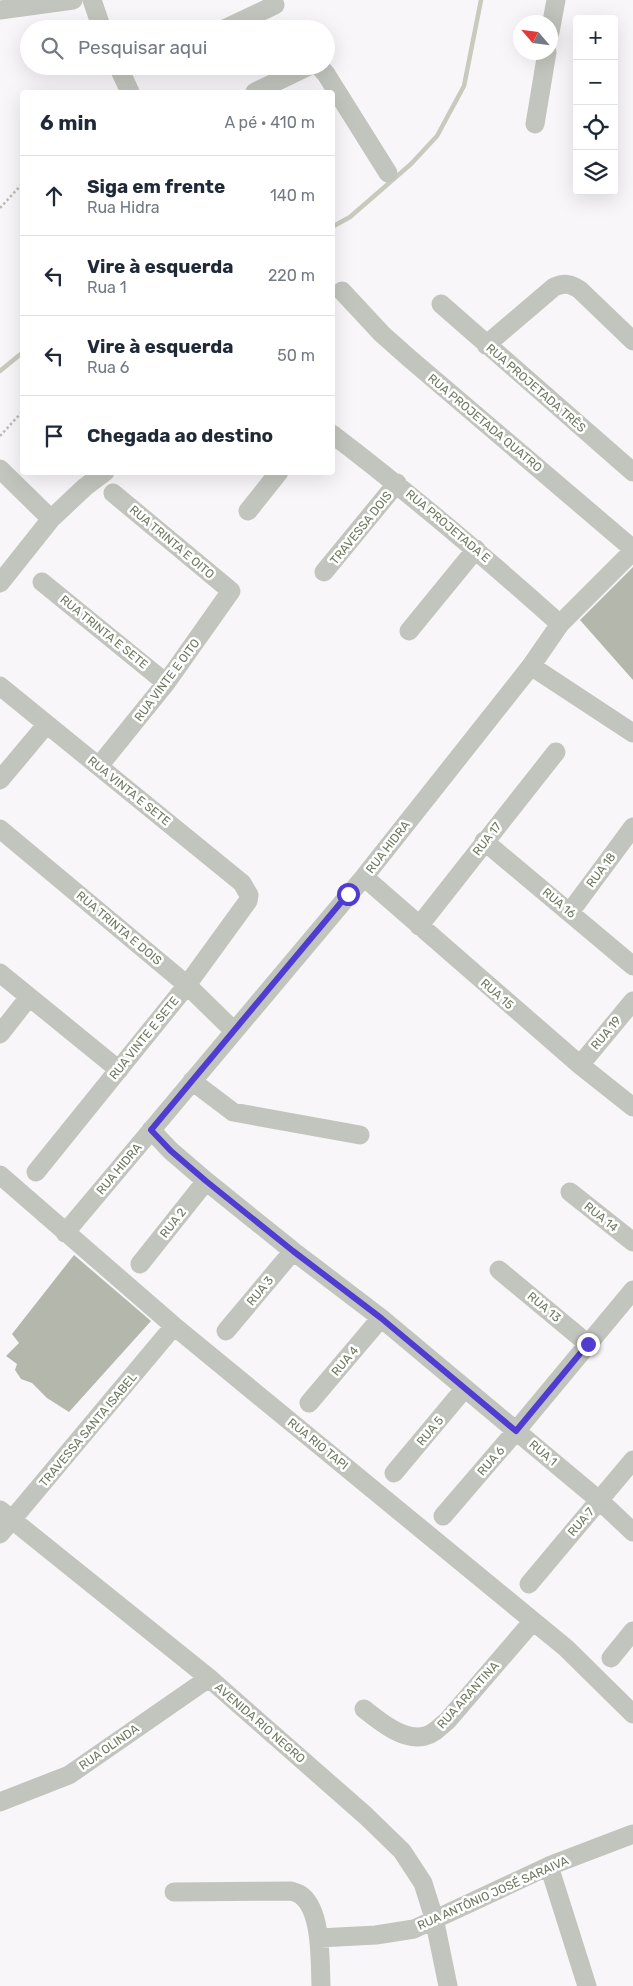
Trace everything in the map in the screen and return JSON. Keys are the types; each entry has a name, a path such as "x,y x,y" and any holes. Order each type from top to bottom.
{"street":[{"path":"0,10 73,0"},
{"path":"92,0 99,20"},
{"path":"553,15 556,0"},
{"path":"243,20 275,5"},
{"path":"534,124 546,60"},
{"path":"125,75 129,90"},
{"path":"259,90 290,75"},
{"path":"327,75 388,173"},
{"path":"486,345 554,287 562,284 572,284 580,290 633,341"},
{"name":"RUA PROJETADA QUATRO","path":"342,291 382,334 402,352 633,550"},
{"name":"RUA PROJETADA TRÊS","path":"441,304 633,472"},
{"name":"RUA PROJETADA E","path":"335,436 397,483 476,549 560,624"},
{"path":"0,468 51,519"},
{"path":"0,583 51,519 85,487 101,475"},
{"path":"248,511 277,475"},
{"name":"TRAVESSA DOIS","path":"324,572 397,483"},
{"name":"RUA TRINTA E OITO","path":"113,493 231,591"},
{"path":"409,631 476,549"},
{"name":"RUA HIDRA","path":"65,1233 364,877 531,666 560,624 633,550"},
{"name":"RUA TRINTA E SETE","path":"42,582 166,683"},
{"name":"RUA VINTE E OITO","path":"99,766 166,683 231,591"},
{"path":"531,666 633,733"},
{"name":"RUA VINTA E SETE","path":"0,686 242,883 249,895 248,901"},
{"path":"0,780 46,724"},
{"name":"RUA 17","path":"419,926 484,841 556,752"},
{"name":"RUA 18","path":"570,912 633,827"},
{"name":"RUA TRINTA E DOIS","path":"0,829 187,985 234,1031"},
{"name":"RUA 16","path":"484,841 633,966"},
{"name":"RUA 15","path":"364,877 580,1065 633,1107"},
{"name":"RUA VINTE E SETE","path":"36,1172 187,985 248,901"},
{"path":"0,973 119,1070"},
{"path":"0,1034 29,997"},
{"name":"RUA 19","path":"580,1065 633,1001"},
{"path":"192,1080 232,1112 360,1135"},
{"name":"RUA 1","path":"151,1130 171,1151 206,1181 381,1318 600,1501 633,1532"},
{"name":"RUA RIO TAPI","path":"2,1181 174,1326 566,1648 633,1714"},
{"name":"RUA 2","path":"140,1264 206,1181"},
{"name":"RUA 14","path":"570,1192 633,1242"},
{"name":"RUA 3","path":"226,1330 293,1251"},
{"name":"RUA 13","path":"499,1270 588,1344"},
{"name":"RUA 6","path":"443,1516 633,1290"},
{"name":"RUA 4","path":"309,1403 381,1318"},
{"name":"TRAVESSA SANTA ISABEL","path":"4,1521 174,1326"},
{"name":"RUA 5","path":"394,1473 465,1388"},
{"name":"RUA 7","path":"529,1584 633,1460"},
{"name":"AVENIDA RIO NEGRO","path":"4,1521 209,1678 359,1809 402,1851 423,1883 434,1918 448,1986"},
{"name":"RUA ARANTINA","path":"364,1709 383,1724 411,1736 424,1737 448,1720 533,1621"},
{"path":"611,1658 633,1631"},
{"name":"RUA OLINDA","path":"0,1802 69,1774 209,1678"},
{"name":"RUA ANTÔNIO JOSÉ SARAIVA","path":"320,1938 376,1936 414,1929 434,1918 549,1866 633,1834"},
{"path":"549,1866 587,1986"},
{"path":"174,1892 291,1891 301,1895 310,1906 320,1938 321,1986"}],"path":[{"path":"0,208 20,186"},
{"path":"0,436 20,414"}],"building":[{"path":"633,567 633,680 580,620"},
{"path":"74,1255 151,1321 69,1412 47,1398 32,1383 21,1379 15,1370 17,1364 6,1356 19,1343 12,1334"}],"waterway":[{"path":"335,225 350,217 411,164 437,136 464,86 481,0"},
{"path":"0,371 20,355"}],"route":[{"path":"348,894 151,1130 171,1151 206,1181 381,1318 516,1431 588,1344"}]}
